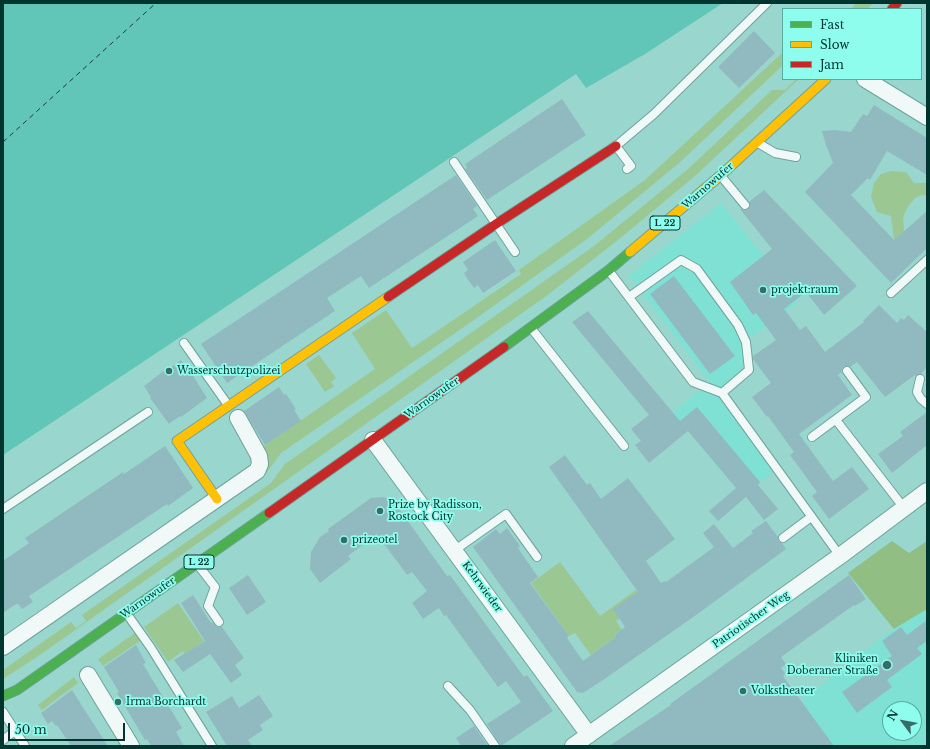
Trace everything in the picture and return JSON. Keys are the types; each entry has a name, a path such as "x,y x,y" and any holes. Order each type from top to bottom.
{"main road":[{"name":"Warnowufer","path":"3,696 17,690 197,564 531,327 608,270 721,176 825,80"},
{"path":"217,499 177,441 233,412 496,224 616,146"},
{"name":"Warnowufer","path":"3,706 17,690"}],"street":[{"path":"867,80 927,117"},
{"path":"3,647 257,471 260,464 259,456 233,412"},
{"name":"Kehrwieder","path":"373,440 594,732"},
{"name":"Patriotischer Weg","path":"573,746 840,556 927,491"},
{"path":"88,675 131,746"}],"lane":[{"path":"626,169 631,166 616,146 654,114 767,3"},
{"path":"757,142 775,153 796,157"},
{"path":"454,162 515,252"},
{"path":"721,176 745,206"},
{"path":"629,297 682,260 697,269 738,325 746,342 748,370 722,393"},
{"path":"891,293 927,260"},
{"path":"608,270 692,382 722,393 840,556"},
{"path":"531,327 624,446"},
{"path":"184,343 233,412"},
{"path":"812,437 866,396 847,372"},
{"path":"920,379 917,392 927,404"},
{"path":"3,509 148,412"},
{"path":"836,420 904,508"},
{"path":"455,550 506,514 537,557"},
{"path":"783,538 811,517"},
{"path":"197,564 215,587 208,606 219,622"},
{"path":"127,613 151,648 212,746"},
{"path":"448,686 470,710 495,746"},
{"path":"3,712 25,746"},
{"path":"3,740 16,730"}],"shaded area":[{"path":"3,3 723,3 645,54 586,88 576,74 3,455"},
{"path":"856,3 873,3 869,8 852,8"},
{"path":"782,53 782,66 678,164 587,239 474,320 281,453 265,475 245,489 244,487 267,465 264,446 375,369 352,333 386,310 412,348 521,274 519,270 645,180"},
{"path":"795,80 798,80 695,176 618,240 549,294 40,655 3,679 3,670 71,622 76,628 86,621 82,615 271,483 285,464 594,246 687,170 772,90 785,90"},
{"path":"891,171 906,172 914,183 927,183 927,195 921,195 915,198 907,208 903,218 904,231 894,240 891,216 877,212 871,197 874,183 881,174"},
{"path":"721,203 797,298 796,304 746,341 749,370 722,393 776,469 743,497 673,413 710,382 629,276"},
{"path":"319,355 336,378 331,382 334,386 325,392 306,364"},
{"name":"Kliniken Doberaner Straße","path":"892,541 909,553 927,541 927,746 834,746 801,701 893,629 848,573"},
{"path":"892,541 909,553 927,541 927,609 894,629 848,573"},
{"path":"560,562 600,616 636,590 646,604 616,621 622,630 615,634 616,637 591,655 575,633 569,636 531,583"},
{"path":"178,603 204,641 185,654 183,651 168,662 144,627"},
{"path":"135,633 140,641 103,666 98,659"},
{"path":"74,677 78,683 42,710 38,705"}],"building":[{"path":"754,31 775,53 739,88 718,67"},
{"path":"562,99 586,135 487,200 465,169 467,168 465,164"},
{"path":"874,105 927,138 927,175 887,151 870,180 868,178 851,195 894,240 927,211 927,248 891,283 805,192 833,163 822,131 835,130 851,132 863,114 867,116"},
{"path":"456,175 477,206 473,209 478,216 369,288 361,276 327,298 335,311 227,383 201,344"},
{"path":"764,190 857,286 824,315 806,292 784,309 800,330 806,326 825,352 864,322 863,321 879,305 897,323 901,318 904,320 908,315 927,332 927,367 921,374 915,375 885,397 857,362 850,367 844,366 842,372 838,375 852,395 799,434 833,481 852,467 869,489 829,519 812,496 817,492 790,455 794,452 752,397 771,383 753,359 753,356 776,340 756,313 753,315 730,282 772,249 740,209 748,209 750,207 749,202"},
{"path":"495,240 516,271 483,293 478,285 474,288 468,280 464,273 468,270 463,262"},
{"path":"674,276 735,356 710,374 650,294"},
{"path":"588,311 680,421 697,407 760,482 758,485 778,509 764,520 746,497 718,521 709,511 736,488 688,431 649,463 635,445 641,441 631,429 649,415 572,322"},
{"path":"181,360 189,372 190,371 207,398 169,424 150,398 151,397 144,386"},
{"path":"279,387 284,395 286,394 296,409 294,410 301,421 265,445 244,411"},
{"path":"927,412 927,445 892,473 878,454 903,436 900,432"},
{"path":"165,446 193,488 168,506 167,504 29,596 33,602 22,609 18,604 16,604 3,613 3,561 29,543 25,538 123,472 124,474"},
{"path":"565,455 587,485 590,483 601,499 628,478 675,539 646,561 661,583 666,582 714,547 703,533 714,524 733,548 753,533 751,531 766,521 778,537 778,541 782,543 786,549 699,613 606,678 583,693 577,692 473,547 496,529 500,534 507,528 520,546 518,548 538,577 530,583 569,636 567,638 583,661 616,637 615,635 625,627 613,609 638,592 549,467"},
{"path":"384,497 395,503 447,576 450,575 524,677 527,675 553,711 501,746 487,724 521,702 506,681 498,687 446,615 444,616 439,608 423,619 412,603 427,591 412,572 407,575 377,534 348,556 351,559 320,583 310,569 311,552 320,537 329,531 328,529 371,498"},
{"path":"248,575 266,602 247,615 229,588"},
{"name":"Volkstheater","path":"849,575 866,599 855,606 854,605 781,657 786,664 781,668 786,674 783,676 834,746 609,746 671,705 670,704"},
{"path":"193,595 211,623 212,622 217,627 222,627 244,658 235,665 242,675 231,683 210,654 183,672 174,660 205,641 181,603"},
{"path":"927,620 927,641 917,648 922,654 887,680 892,687 857,713 842,692 892,656 882,641 901,627 907,635"},
{"path":"136,645 146,663 143,664 182,728 176,732 184,746 151,746 147,739 145,740 117,693 119,692 104,667"},
{"path":"72,690 108,746 71,746 57,725 56,726 52,721 48,724 41,713"},
{"path":"259,695 273,716 260,725 263,730 248,740 252,746 227,746 206,712 232,696 239,708"},
{"path":"474,726 488,746 461,746 456,738"}],"ferry route":[{"path":"3,142 156,3"}],"traffic: fast":[{"path":"504,347 609,270 630,252"},
{"path":"3,696 17,690 269,513"}],"traffic: slow":[{"path":"630,252 721,175 825,80"},
{"path":"217,499 177,441 388,297"}],"traffic: jam":[{"path":"893,8 897,3"},
{"path":"388,297 496,224 616,146"},
{"path":"269,513 504,347"}],"place":[{"name":"projekt:raum","path":"763,290"},
{"name":"Wasserschutzpolizei","path":"169,371"},
{"name":"Prize by Radisson, Rostock City","path":"380,511"},
{"name":"prizeotel","path":"344,540"},
{"name":"Kliniken Doberaner Straße","path":"887,665"},
{"name":"Volkstheater","path":"743,691"},
{"name":"Irma Borchardt","path":"118,702"}]}
